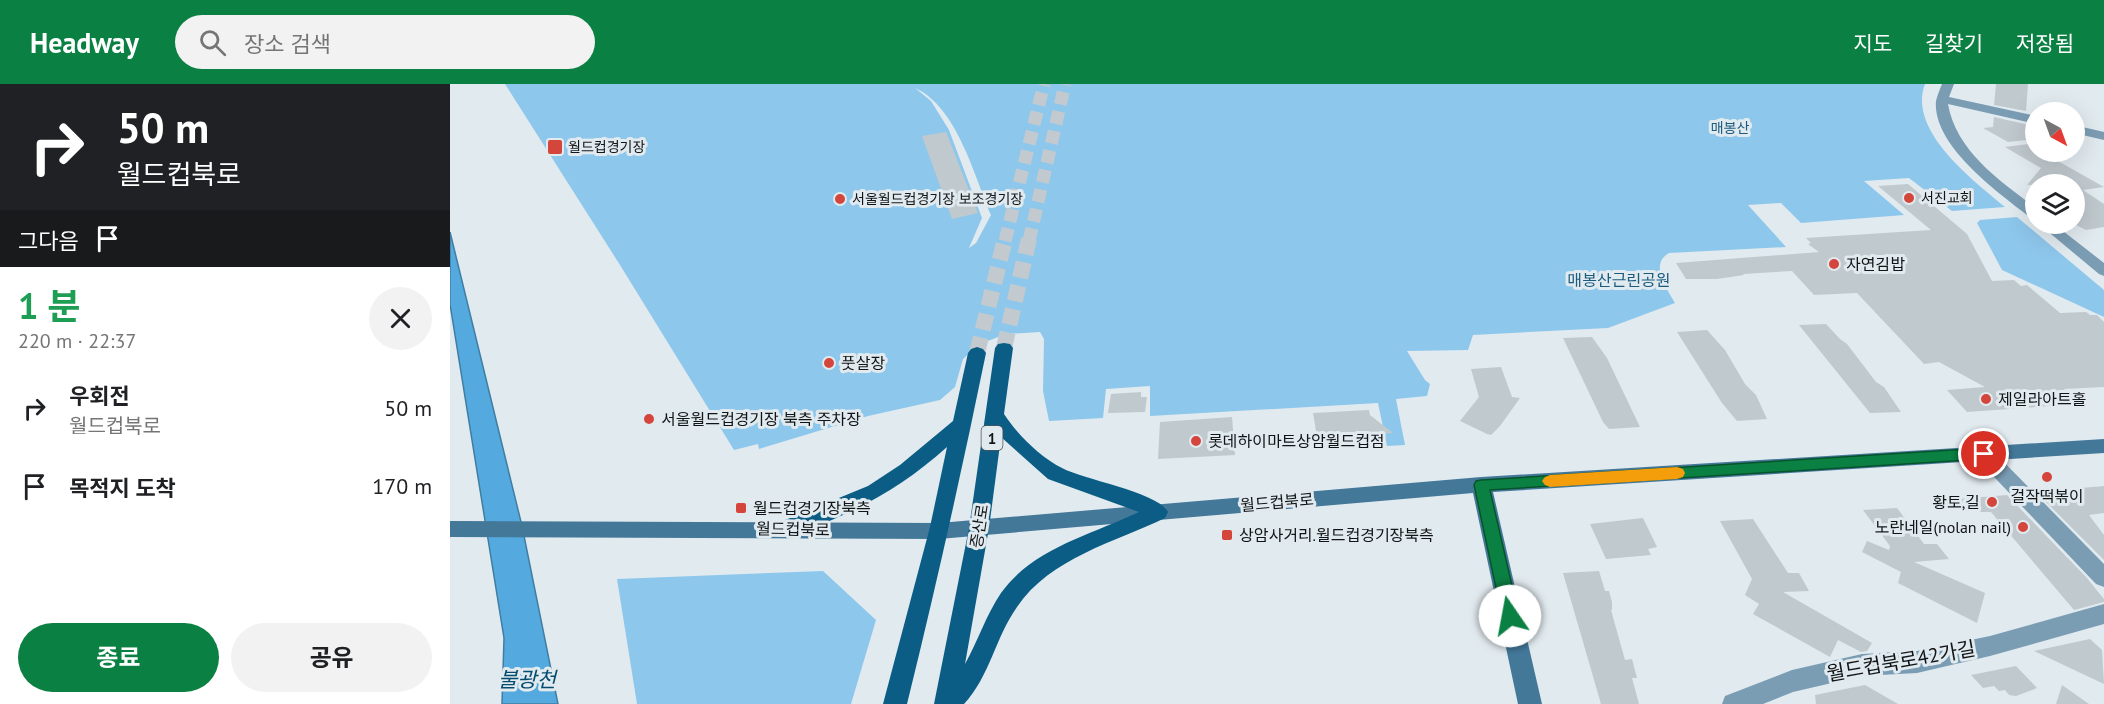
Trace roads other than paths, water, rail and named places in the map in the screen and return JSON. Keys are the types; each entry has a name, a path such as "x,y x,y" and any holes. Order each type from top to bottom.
{"main road":[{"name":"증산로","path":"946,704 979,528 1004,348"},
{"name":"1","path":"895,704 939,531 977,353"},
{"path":"995,415 1005,430 1055,474 1130,499 1158,512"},
{"path":"785,528 848,504 885,485 913,466 963,423"},
{"name":"월드컵북로","path":"450,529 785,528 939,531 1481,485 2104,446"},
{"path":"1481,485 1530,704"},
{"path":"946,704 961,691 974,672 994,626 1014,593 1032,575 1077,547 1128,528 1158,512"}],"street":[{"path":"1948,84 1942,99 1944,115 1951,133 1963,151 1983,173 2025,206"},
{"path":"1942,99 2025,118"},
{"path":"2085,132 2104,136"},
{"path":"2058,234 2104,271"},
{"path":"1984,454 2104,578"},
{"name":"월드컵북로42가길","path":"1734,704 1792,681 1862,665 1917,662 2104,614"}],"water":[{"name":"불광천","path":"450,232 522,526 558,704 502,704 504,638 450,304"}],"tunnel":[{"path":"1005,241 1044,84"},
{"path":"1029,241 1065,84"},
{"path":"977,353 1005,239"},
{"path":"1004,348 1029,239"}],"place":[{"name":"월드컵경기장","path":"555,147"},
{"name":"서진교회","path":"1909,198"},
{"name":"서울월드컵경기장 보조경기장","path":"840,199"},
{"name":"자연김밥","path":"1834,264"},
{"name":"풋살장","path":"829,363"},
{"name":"제일라아트홀","path":"1986,399"},
{"name":"서울월드컵경기장 북측 주차장","path":"649,419"},
{"name":"롯데하이마트상암월드컵점","path":"1196,441"},
{"name":"걸작떡볶이","path":"2047,477"},
{"name":"황토,길","path":"1992,502"},
{"name":"월드컵경기장북측","path":"741,508"},
{"name":"노란네일(nolan nail)","path":"2023,527"},
{"name":"상암사거리.월드컵경기장북측","path":"1227,535"}],"park label":[{"name":"매봉산","path":"1730,128"},
{"name":"매봉산근린공원","path":"1619,280"}]}
